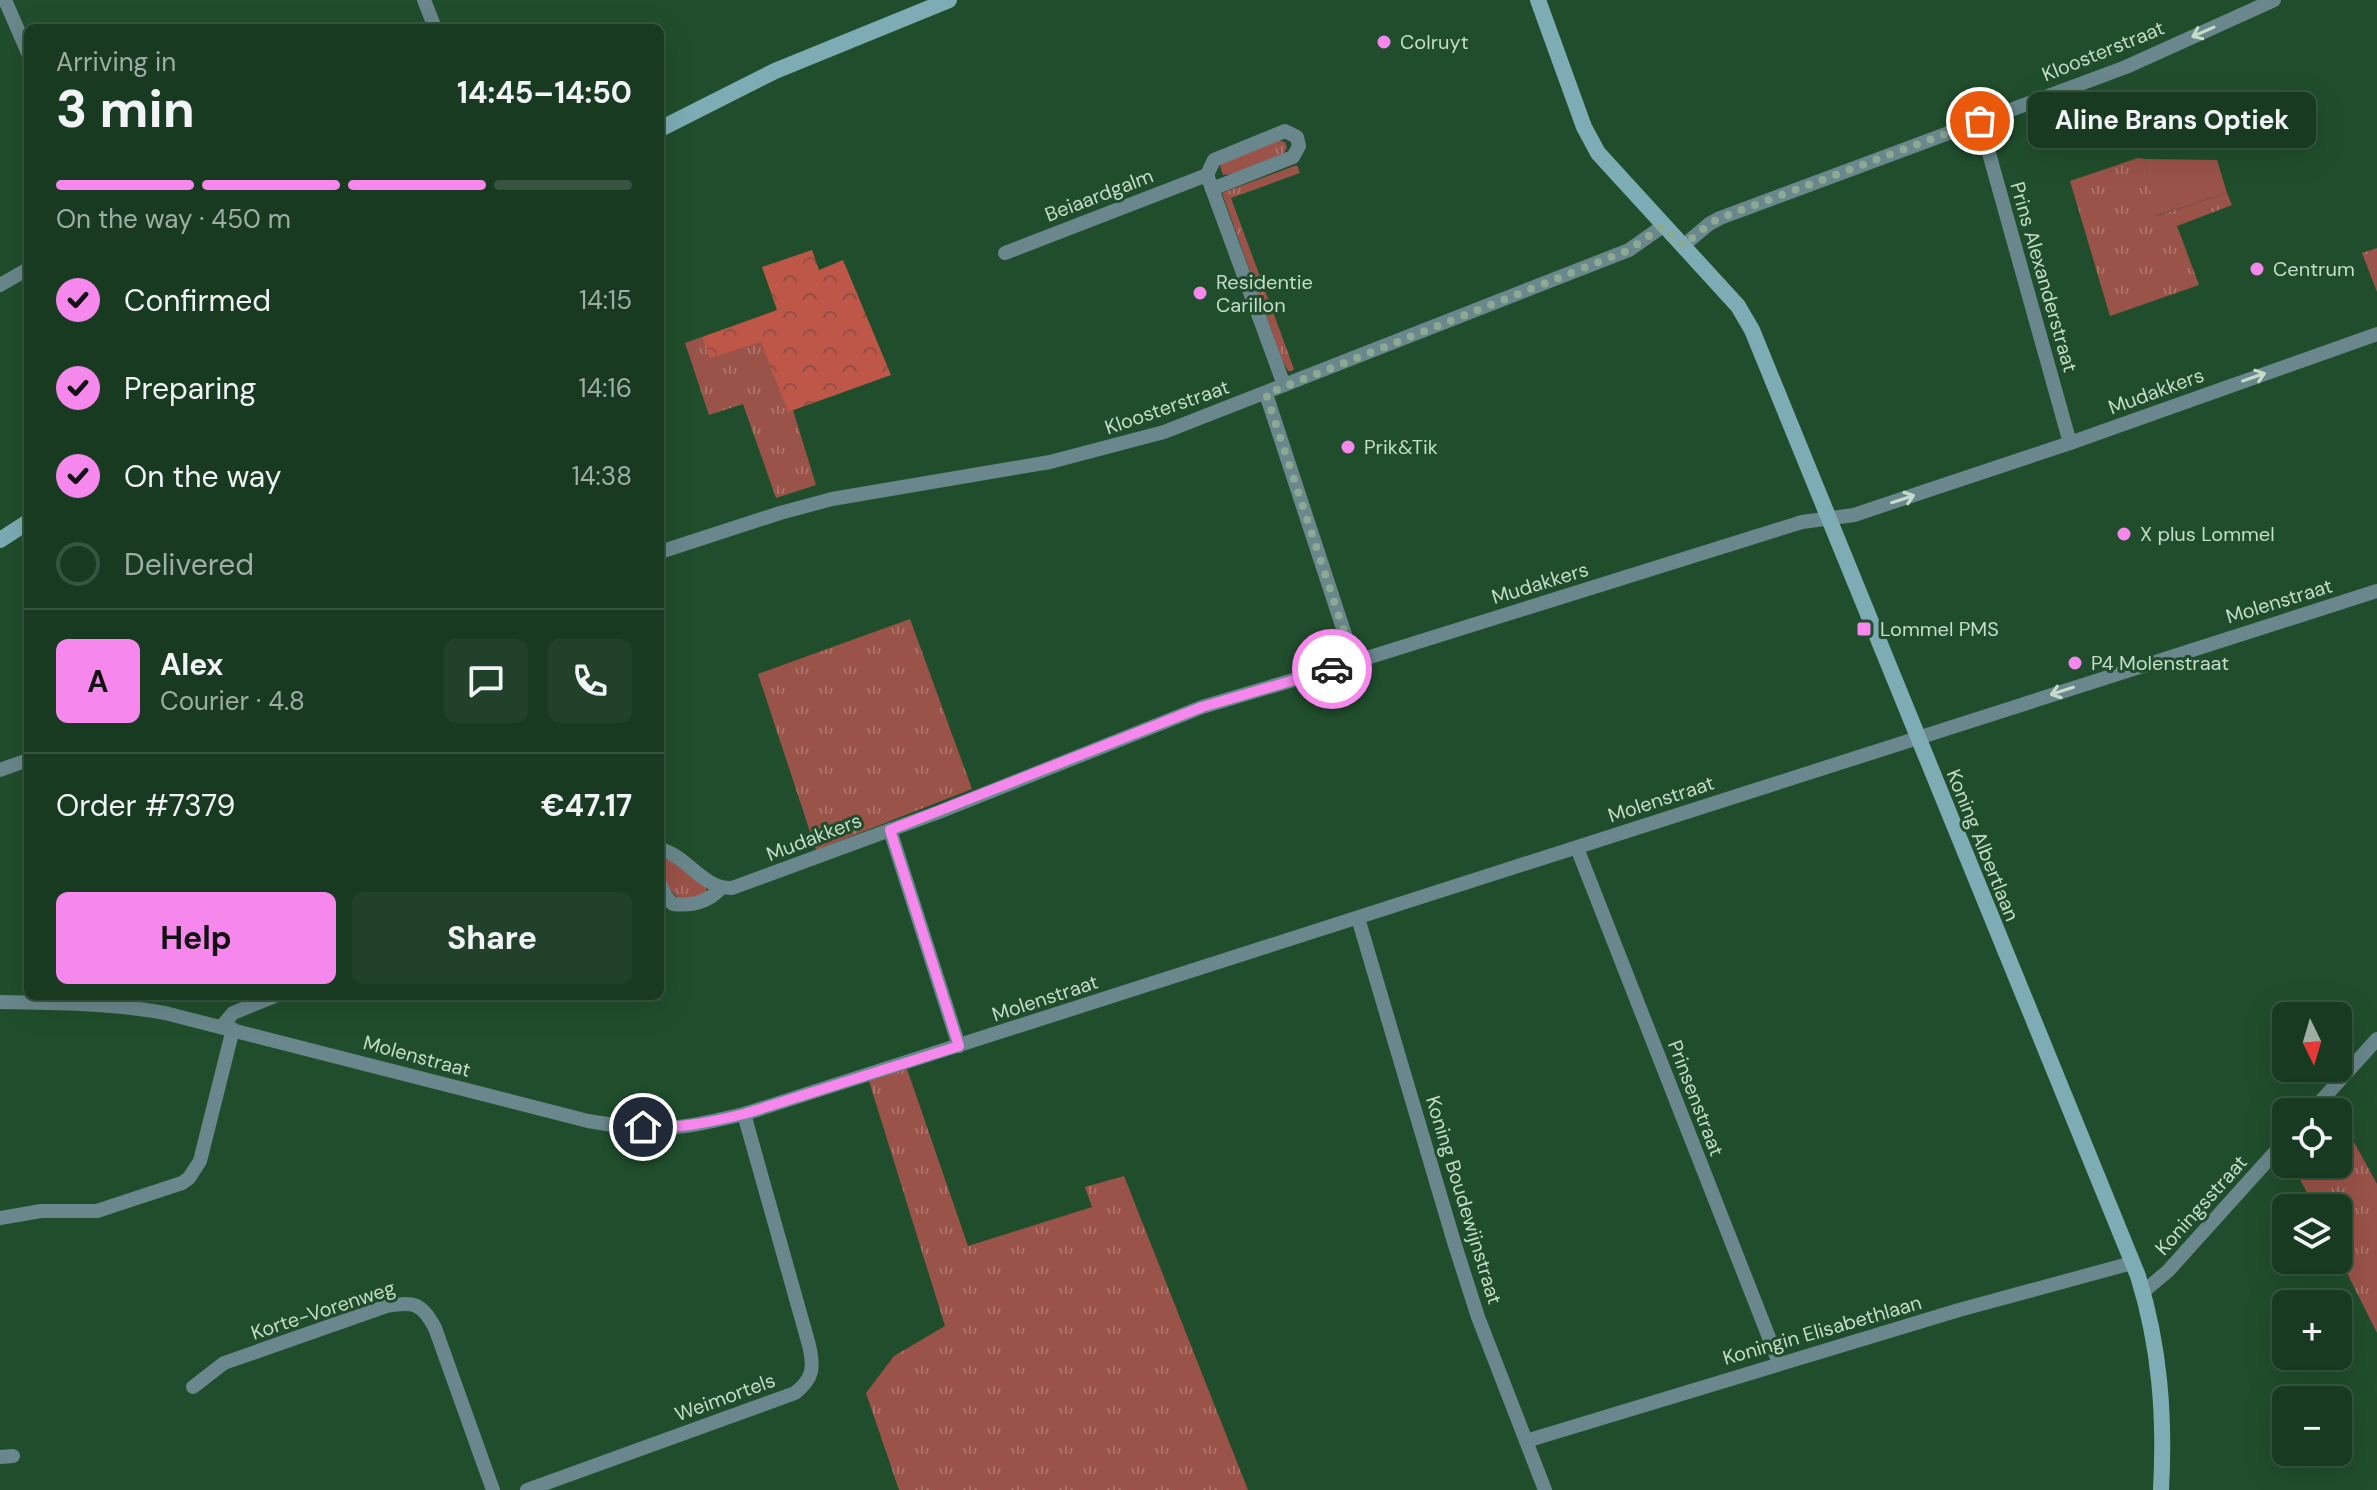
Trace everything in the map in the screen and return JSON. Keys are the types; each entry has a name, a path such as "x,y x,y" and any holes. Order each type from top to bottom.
{"main road":[{"path":"664,127 775,71 949,0"},
{"name":"Koning Albertlaan","path":"1538,0 1591,141 1605,162 1745,316 2143,1292 2153,1332 2160,1382 2163,1429 2161,1490"},
{"path":"0,540 24,525"}],"street":[{"path":"5,0 24,44"},
{"path":"424,0 433,24"},
{"name":"Kloosterstraat","path":"1683,246 1720,218 2126,67 2274,0"},
{"name":"Prins Alexanderstraat","path":"1980,121 2070,443"},
{"name":"Beiaardgalm","path":"1005,253 1210,182 1293,157 1299,146 1297,137 1285,131 1214,160 1210,182"},
{"path":"1210,182 1284,385"},
{"name":"Kloosterstraat","path":"664,551 832,499 994,473 1088,454 1164,432 1629,250 1663,226"},
{"path":"0,285 24,271"},
{"name":"Mudakkers","path":"664,893 673,904 683,905 712,897 720,889 746,884 890,830 1189,711 1802,522 1854,515 2070,443 2377,334"},
{"path":"1266,394 1354,662"},
{"name":"Molenstraat","path":"0,1002 125,1006 228,1028 588,1121 664,1128 712,1122 959,1046 2377,591"},
{"path":"0,770 24,761"},
{"path":"890,830 959,1046"},
{"name":"Prinsenstraat","path":"1577,848 1779,1363"},
{"path":"664,850 675,854 720,889"},
{"name":"Koning Boudewijnstraat","path":"1358,918 1478,1317 1545,1490"},
{"path":"0,1218 41,1211 97,1211 189,1178 200,1161 233,1013 265,1000"},
{"path":"2324,1098 2377,1039"},
{"name":"Weimortels","path":"527,1490 795,1393 806,1384 812,1358 744,1114"},
{"name":"Koningsstraat","path":"2143,1292 2168,1271 2272,1156"},
{"name":"Koningin Elisabethlaan","path":"1526,1441 1779,1363 2132,1263"},
{"name":"Korte-Vorenweg","path":"193,1387 224,1363 387,1306 416,1305 428,1315 435,1328 493,1490"}],"green space":[{"path":"1276,140 1285,142 1287,147 1284,153 1233,174 1223,175 1220,166 1223,161"},
{"path":"2138,158 2144,159 2157,216 2227,193 2232,205 2177,226 2199,285 2110,316 2070,181"},
{"path":"2144,159 2217,160 2227,193 2156,216"},
{"path":"1297,165 1300,173 1231,198 1294,369 1288,371 1222,193"},
{"path":"2377,248 2377,292 2362,253"},
{"path":"812,250 819,270 843,260 891,375 788,412 761,342 710,358 702,337 777,310 762,267"},
{"path":"702,337 711,357 761,341 788,411 793,410 816,485 776,498 743,404 709,415 685,343"},
{"path":"910,619 972,789 816,850 758,674"},
{"path":"664,856 706,887 707,893 683,900 672,892 665,881"},
{"path":"907,1069 968,1246 1092,1207 1085,1187 1124,1176 1248,1490 899,1490 866,1393 894,1356 945,1326 869,1081"},
{"path":"2352,1138 2377,1184 2377,1333 2348,1274 2352,1274 2352,1194 2308,1194 2299,1178 2352,1178"}],"way so far":[{"path":"1332,669 1354,662 1266,394 1629,250 1663,226 1683,246 1720,218 1980,121"}],"place":[{"name":"Colruyt","path":"1384,42"},
{"name":"Aline Brans Optiek","path":"1980,121"},
{"name":"Centrum","path":"2257,269"},
{"name":"Residentie Carillon","path":"1200,293"},
{"name":"Prik&Tik","path":"1348,447"},
{"name":"X plus Lommel","path":"2124,534"},
{"name":"Lommel PMS","path":"1864,629"},
{"name":"P4 Molenstraat","path":"2075,663"}],"route":[{"path":"643,1127 664,1128 712,1122 744,1114 959,1046 890,830 1151,725 1332,669"}]}
